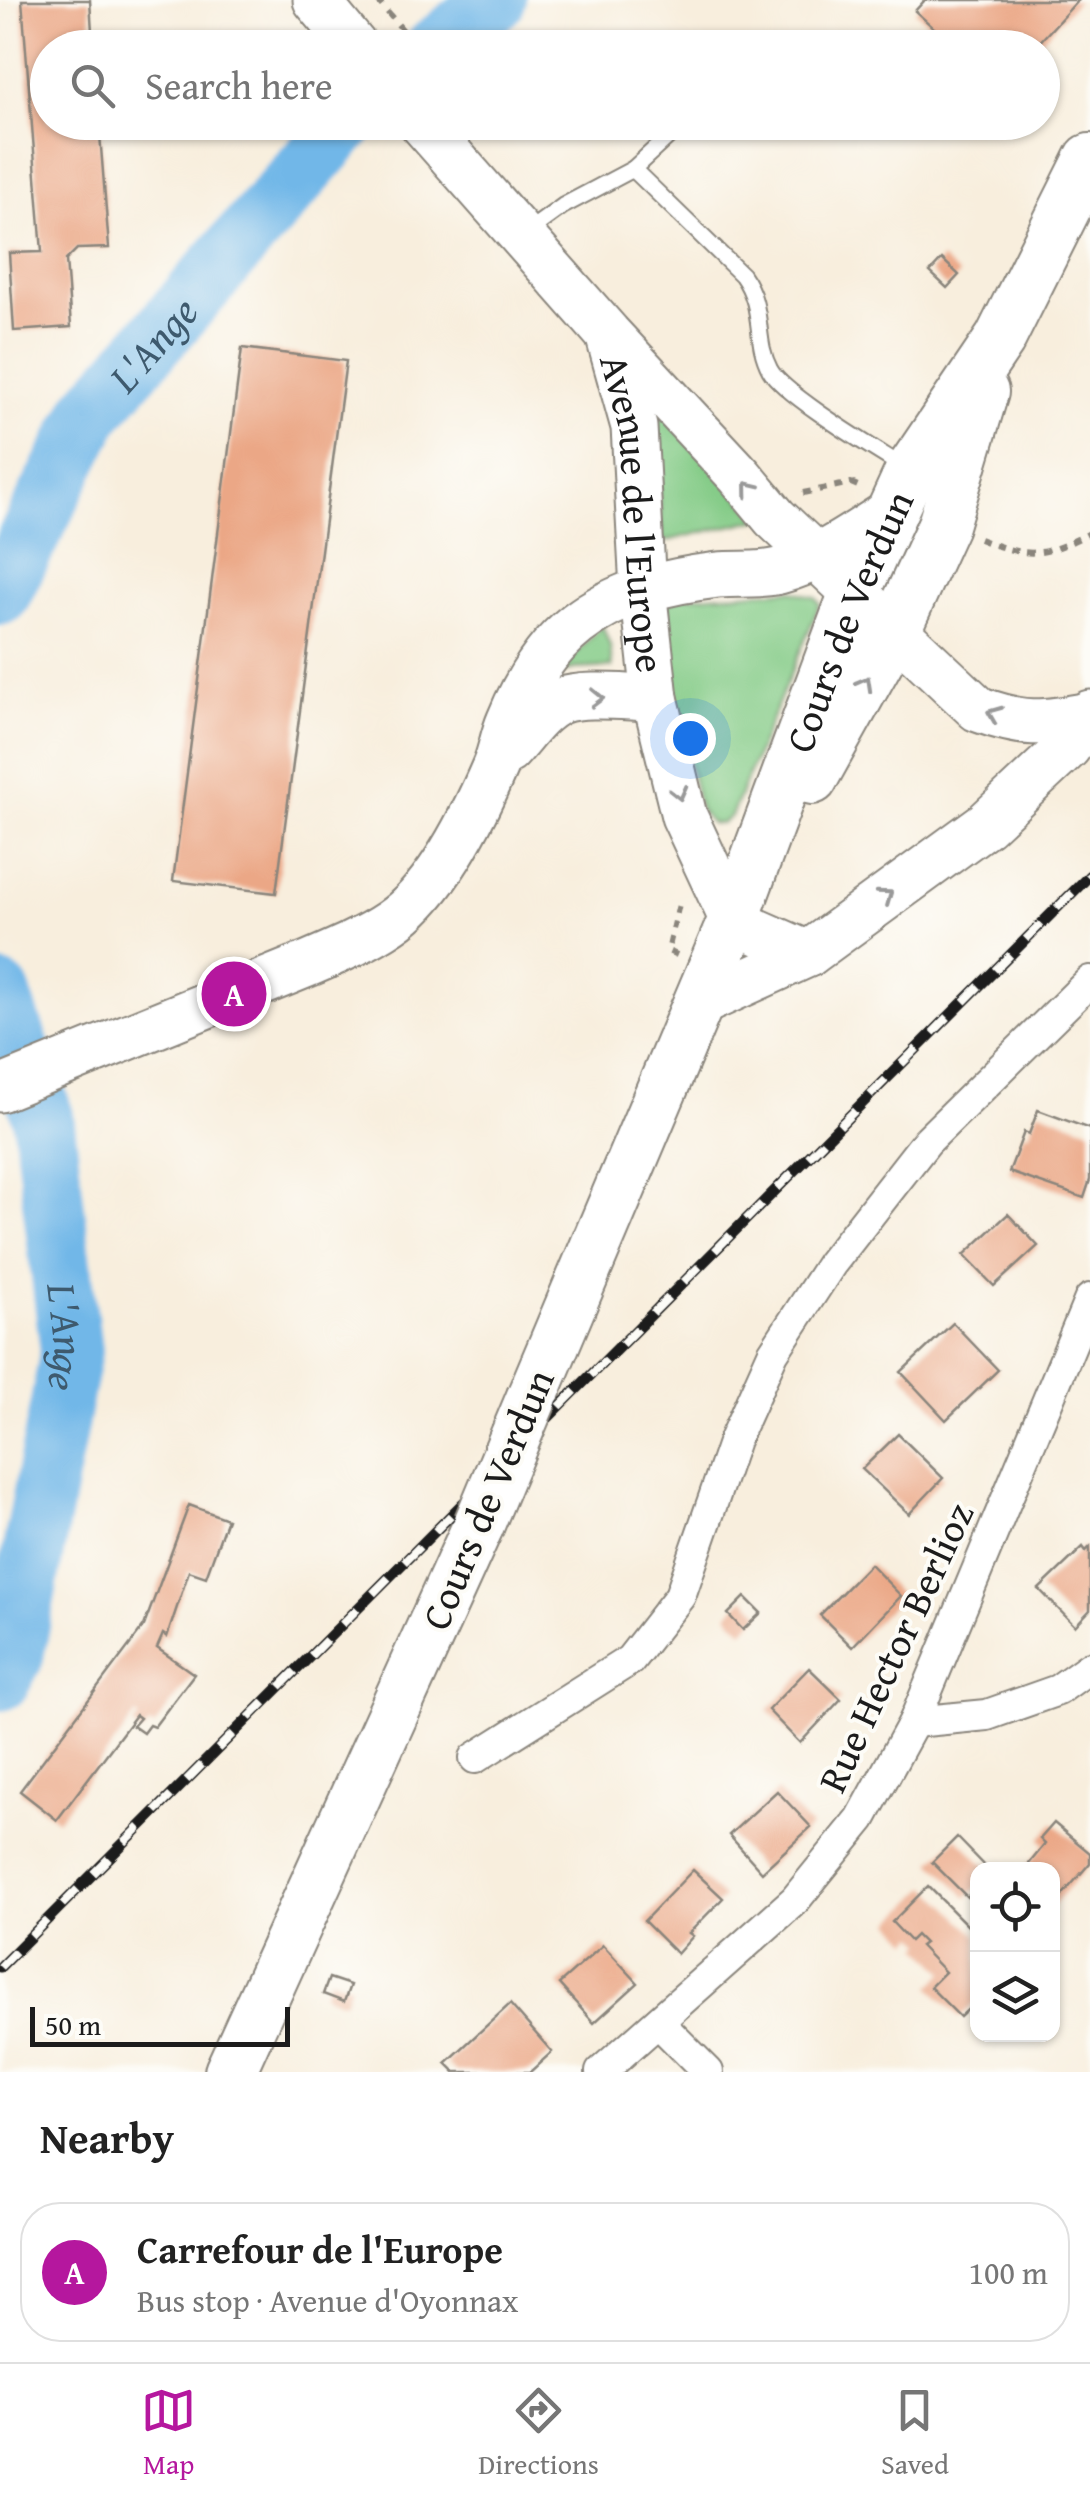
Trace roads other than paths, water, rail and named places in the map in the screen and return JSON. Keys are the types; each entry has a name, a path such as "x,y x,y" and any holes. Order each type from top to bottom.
{"main road":[{"path":"320,5 341,30"},
{"name":"Avenue de l'Europe","path":"437,140 774,518 978,709 1014,722 1047,723 1089,714"},
{"name":"Cours de Verdun","path":"232,2070 479,1524 732,921 855,592 901,492 1000,340 1090,158"},
{"name":"Avenue de l'Europe","path":"608,334 634,428 643,589 655,698 684,816 732,921"},
{"name":"Cours de Verdun","path":"732,921 895,630 943,525 1000,340"},
{"path":"0,1090 325,956 394,920 448,858 496,764 508,724 531,675 576,625 602,606 643,589 718,575 775,572 818,558 901,492"},
{"path":"496,764 543,712 558,702 576,698 655,698"},
{"path":"696,1005 808,954 986,824 1068,747 1089,714"},
{"path":"732,921 808,954"}],"street":[{"path":"475,1758 630,1660 680,1596 734,1440 773,1353 830,1264 927,1141 1090,981"},
{"name":"Rue Hector Berlioz","path":"601,2072 795,1900 861,1819 914,1722 1090,1299"},
{"path":"914,1722 987,1715 1058,1690 1090,1667"},
{"path":"658,2022 708,2072"}],"lane":[{"path":"522,236 563,206 633,169 664,140"},
{"path":"633,169 742,274 754,291 761,340 771,371 901,492"}],"waterway":[{"name":"L'Ange","path":"458,30 495,0"},
{"name":"L'Ange","path":"0,594 92,412 330,140"},
{"name":"L'Ange","path":"0,994 43,1117 71,1351 13,1656 0,1680"}],"railway":[{"path":"0,1967 1090,875"}],"place":[{"name":"Carrefour de l'Europe","path":"234,994"}]}
